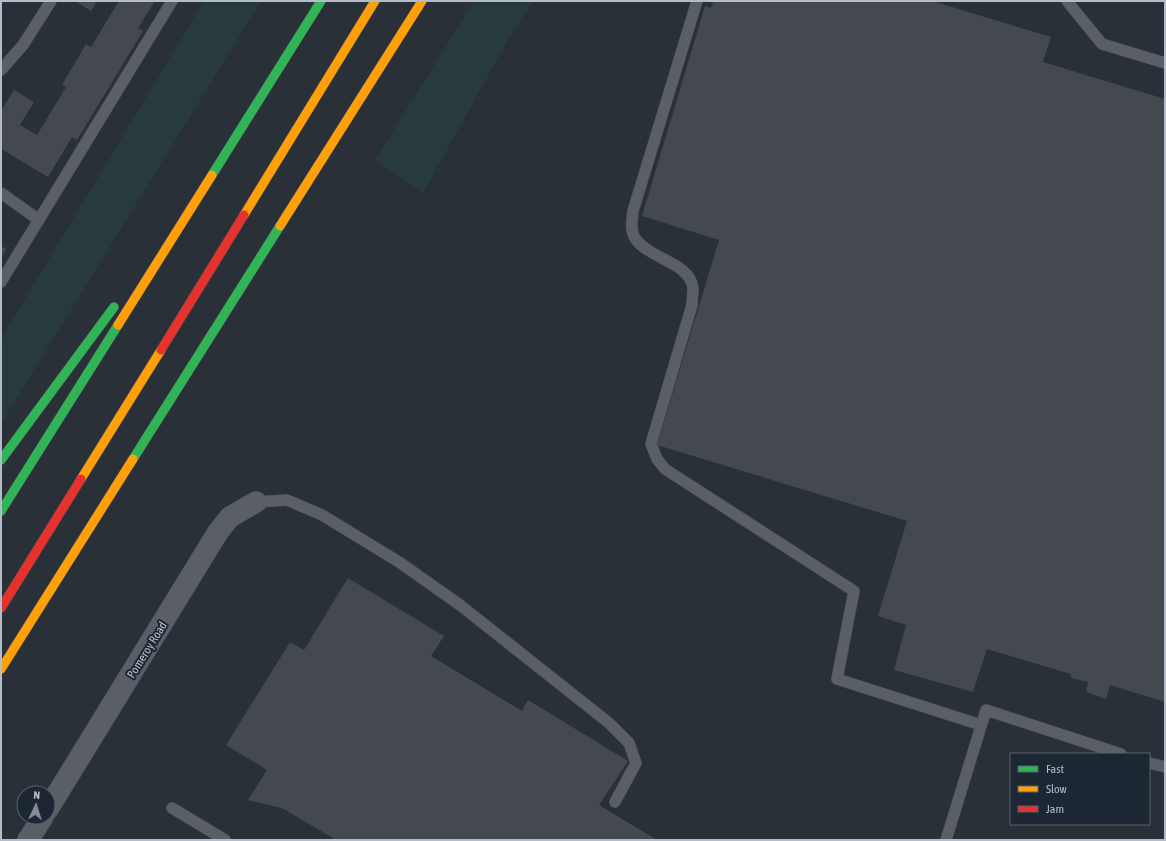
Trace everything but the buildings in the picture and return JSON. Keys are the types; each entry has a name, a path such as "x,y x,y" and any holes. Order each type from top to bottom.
{"highway":[{"path":"1,511 321,1"},
{"path":"1,608 96,458 375,1"},
{"path":"1,669 422,1"},
{"path":"142,269 226,154"},
{"path":"1,460 118,301"}],"street":[{"name":"Pomeroy Road","path":"56,796 218,532 230,517 256,502"},
{"path":"28,840 38,825"}],"lane":[{"path":"1,70 23,45 51,1"},
{"path":"1,282 172,1"},
{"path":"697,1 633,211 631,226 634,238 645,250 674,264 687,275 693,288 692,305 651,444 657,460 665,468 854,590 837,679 981,726"},
{"path":"1067,1 1102,44 1165,63"},
{"path":"1,193 39,220"},
{"path":"256,502 287,500 322,515 399,562 484,623 609,723 629,743 636,763 615,802"},
{"path":"946,840 986,710 1118,753"},
{"path":"1150,763 1165,768"},
{"path":"172,808 225,840"}],"green space":[{"path":"204,1 261,1 1,424 1,339"},
{"path":"474,1 533,1 509,38 423,193 375,160"}],"traffic: fast":[{"path":"212,175 321,1"},
{"path":"133,459 280,226"},
{"path":"1,460 114,307"},
{"path":"1,511 118,325"}],"traffic: slow":[{"path":"244,215 375,1"},
{"path":"280,226 422,1"},
{"path":"118,325 212,175"},
{"path":"81,479 161,350"},
{"path":"1,669 133,459"}],"traffic: jam":[{"path":"161,350 244,215"},
{"path":"1,608 81,479"}]}
